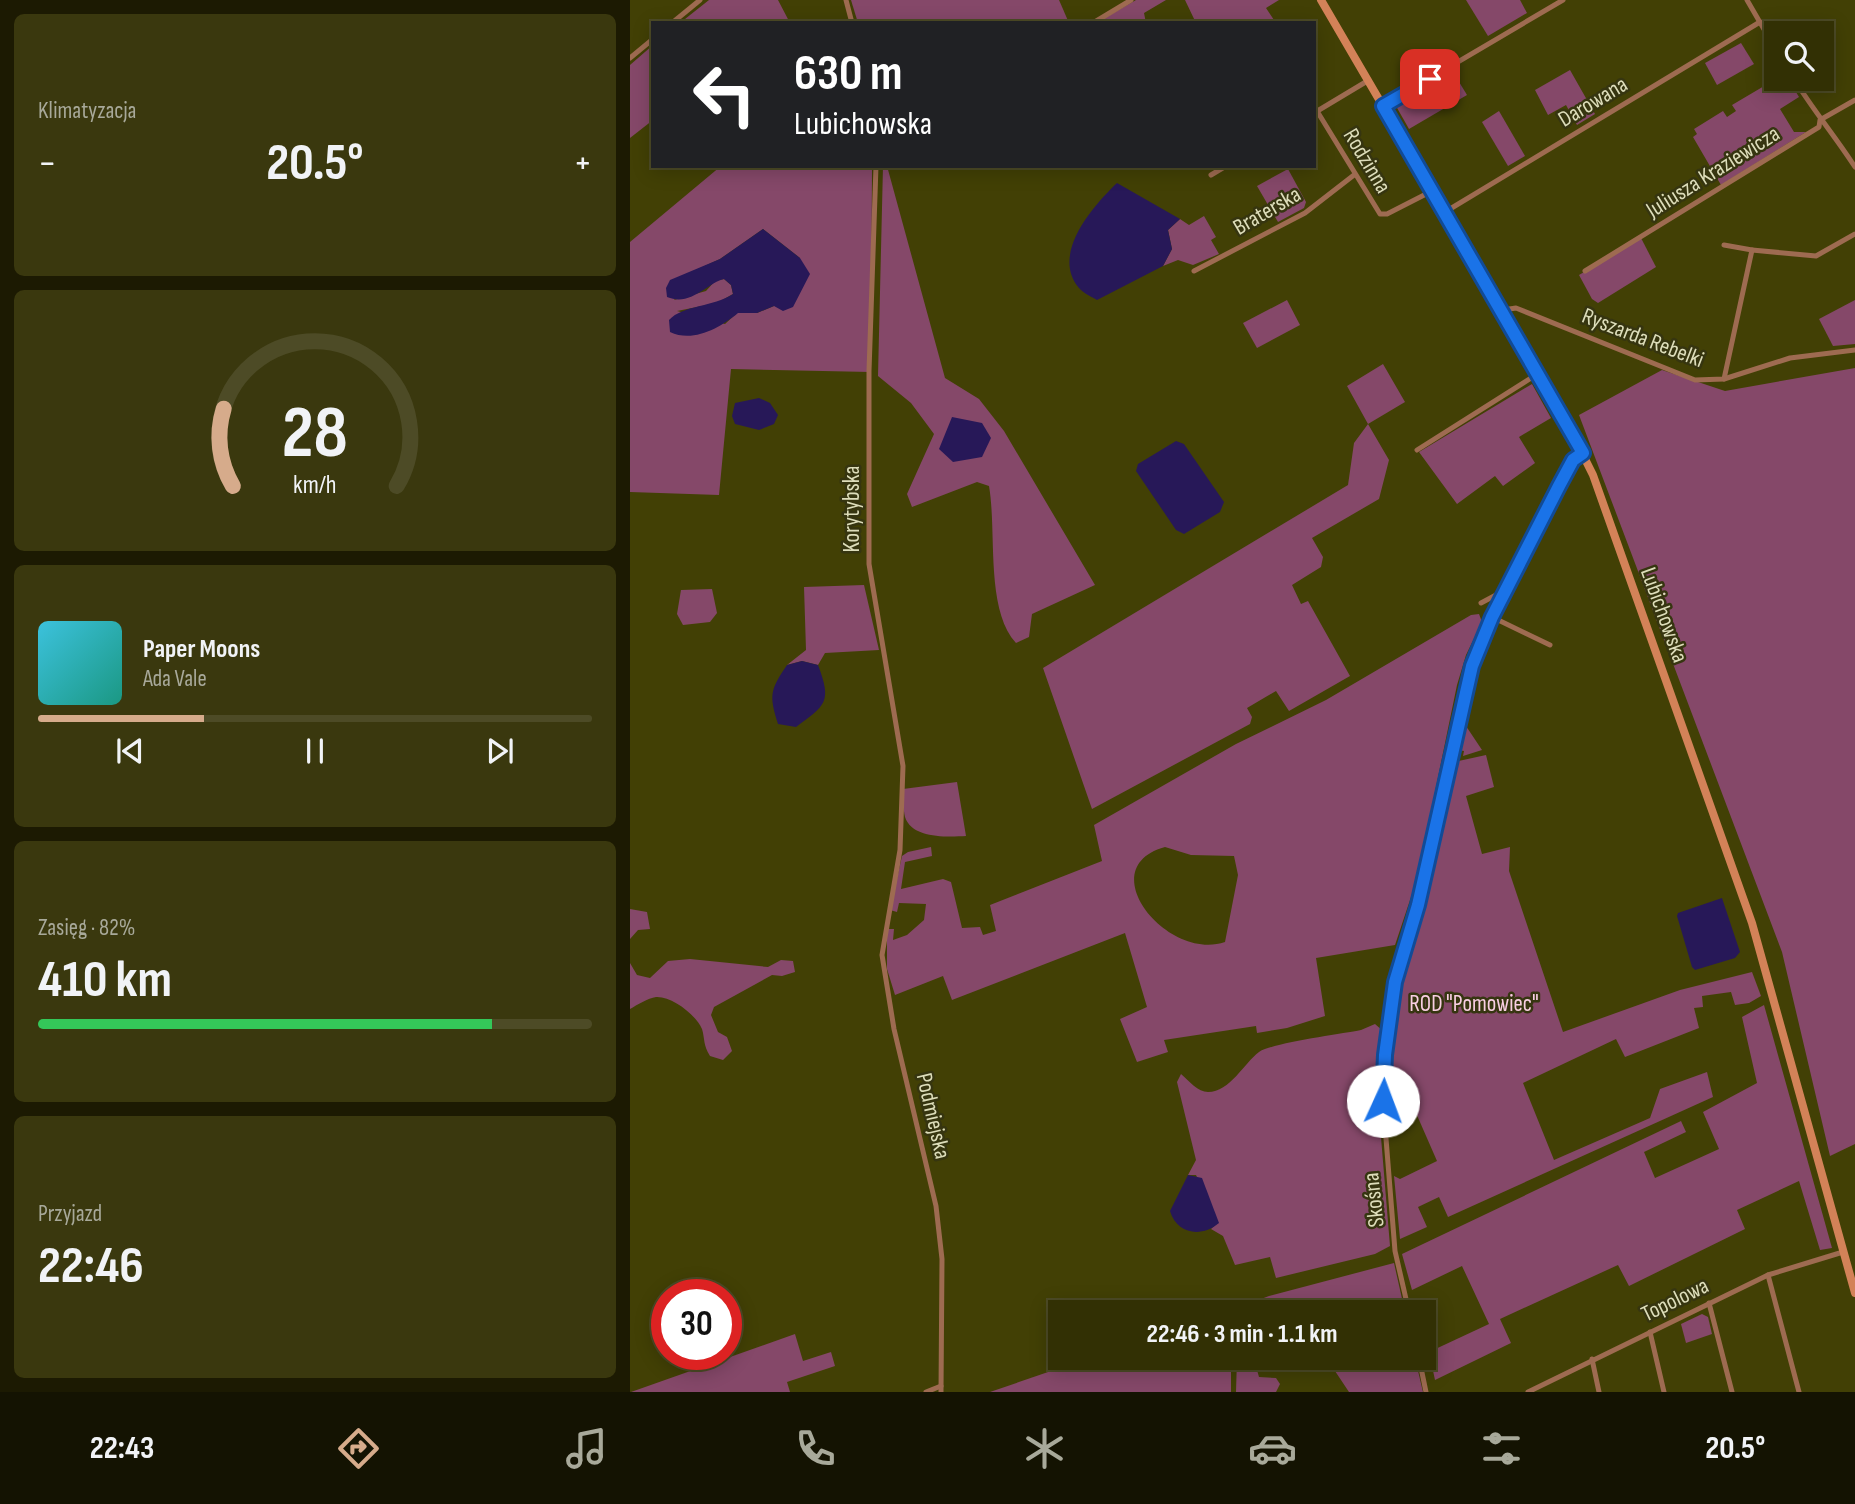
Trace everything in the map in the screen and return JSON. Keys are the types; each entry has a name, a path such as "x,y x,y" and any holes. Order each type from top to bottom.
{"street":[{"path":"675,21 700,0"},
{"path":"846,0 851,21"},
{"path":"1096,21 1131,0"},
{"name":"Lubichowska","path":"1321,0 1503,310 1583,453 1752,923 1855,1293"},
{"path":"1383,106 1563,0"},
{"path":"1746,0 1764,30"},
{"name":"Darowana","path":"1445,212 1759,22"},
{"path":"630,58 651,41"},
{"path":"1316,112 1368,80"},
{"path":"1801,91 1819,120 1832,132 1855,167"},
{"name":"Juliusza Kraziewicza","path":"1585,271 1819,127 1819,120 1855,100"},
{"name":"Rodzinna","path":"1316,112 1380,214 1387,214 1432,191"},
{"name":"Korytybska","path":"876,168 870,371 869,564 903,766 900,850"},
{"path":"1211,175 1223,168"},
{"name":"Braterska","path":"1194,271 1305,213 1354,175"},
{"path":"1724,245 1816,256 1855,234"},
{"path":"1724,379 1752,250"},
{"name":"Ryszarda Rebelki","path":"1503,310 1516,308 1695,380 1724,379 1790,358 1855,350"},
{"path":"1417,450 1539,373"},
{"name":"Skośna","path":"1406,1300 1395,1251 1383,1101 1385,1055 1395,982 1418,905 1472,666 1492,617 1573,460 1583,453"},
{"path":"1481,603 1496,595 1504,595"},
{"path":"1492,617 1550,645"},
{"name":"Podmiejska","path":"900,850 882,955 894,1029 936,1206 942,1259 941,1389"},
{"name":"Topolowa","path":"1528,1392 1768,1275 1843,1252"},
{"path":"1768,1275 1799,1392"},
{"path":"1709,1303 1732,1392"},
{"path":"1650,1332 1664,1392"},
{"path":"1592,1359 1599,1392"},
{"path":"1421,1370 1426,1392"},
{"path":"926,1392 941,1389"}],"green space":[{"path":"709,0 778,0 789,21 777,20 683,21"},
{"path":"851,0 1059,0 1068,21 857,21"},
{"path":"1136,0 1166,0 1144,13 1146,21 1099,21"},
{"path":"1185,0 1279,0 1266,8 1275,21 1195,21"},
{"path":"1466,0 1520,0 1527,13 1488,36"},
{"path":"1741,43 1754,64 1717,85 1705,63"},
{"path":"651,47 651,122 630,138 630,65"},
{"path":"1570,70 1595,114 1577,125 1566,105 1548,115 1535,90"},
{"path":"1453,72 1467,95 1409,129 1396,106"},
{"path":"1764,86 1764,91 1795,91 1799,97 1780,109 1794,132 1806,132 1721,185 1693,137 1697,134 1694,129 1723,111 1727,117 1736,111 1732,105"},
{"path":"1499,111 1525,156 1508,166 1482,122"},
{"path":"719,168 872,168 871,372 731,369 719,495 630,492 630,242","holes":["763,229 800,258 774,306 757,313 738,312 725,324 677,311 717,303 733,294 731,285 724,279 715,281 706,291 674,300 696,270 720,259"]},
{"path":"883,168 888,168 945,378 979,399 1004,431 1095,585 1032,614 1029,637 1016,643 1006,628 1000,611 994,569 989,486 977,482 912,507 907,494 934,434 911,403 878,376"},
{"path":"1288,169 1306,202 1304,208 1278,222 1257,186"},
{"path":"1204,216 1216,237 1211,240 1219,254 1193,265 1178,260 1163,266 1172,249 1168,230 1180,219 1189,225"},
{"path":"1641,238 1656,267 1598,303 1592,299 1579,275"},
{"path":"1287,300 1300,325 1257,348 1243,323"},
{"path":"1855,300 1855,344 1833,346 1819,319"},
{"path":"1383,364 1405,402 1368,424 1347,386"},
{"path":"1855,368 1855,1144 1830,1156 1782,952 1579,415 1662,370 1725,391"},
{"path":"1532,384 1551,418 1519,437 1535,463 1503,486 1495,476 1457,504 1419,452"},
{"path":"1368,424 1389,460 1379,499 1312,538 1323,557 1321,567 1292,585 1301,604 1308,601 1350,676 1289,711 1276,691 1247,708 1252,717 1250,724 1092,809 1043,668 1348,485 1354,443"},
{"path":"864,585 879,650 825,653 818,665 802,661 787,665 806,650 804,587"},
{"path":"712,589 717,613 710,622 683,625 677,614 681,590"},
{"path":"1479,614 1482,622 1466,655 1457,685 1417,879 1395,945 1316,958 1325,1016 1287,1028 1257,1033 1256,1026 1164,1040 1168,1052 1137,1062 1120,1019 1147,1007 1125,933 952,1000 943,976 895,995 887,969 887,929 894,929 893,940 907,935 924,920 926,904 899,903 897,912 890,910 902,856 908,852 931,847 932,856 905,862 901,889 943,879 951,882 962,928 980,927 983,935 996,931 990,905 1102,861 1094,825 1236,744 1326,700 1471,615","holes":["1165,847 1191,855 1234,856 1238,875 1225,942 1203,945 1181,939 1161,926 1146,910 1136,892 1135,874 1144,858"]},
{"path":"1462,722 1482,750 1463,756 1464,751 1458,750"},
{"name":"ROD \"Pomowiec\"","path":"1486,755 1494,787 1466,796 1482,854 1510,847 1509,871 1563,1032 1680,990 1752,972 1761,996 1749,1003 1735,1005 1731,992 1702,996 1703,1007 1694,1008 1699,1028 1625,1057 1616,1039 1523,1083 1554,1160 1650,1118 1660,1089 1707,1072 1713,1097 1448,1217 1439,1197 1418,1207 1427,1227 1400,1239 1394,1176 1400,1179 1437,1161 1416,1113 1388,1126 1393,1025 1454,762"},
{"path":"957,782 966,836 931,835 909,824 904,814 903,789"},
{"path":"630,909 647,912 650,929 638,930 630,939"},
{"path":"690,959 768,967 781,960 793,961 795,972 782,976 772,975 714,1007 711,1015 718,1032 727,1037 732,1051 723,1060 710,1056 699,1024 689,1012 676,1003 656,997 630,1009 630,963 637,975 650,978 668,961"},
{"path":"1764,1005 1832,1248 1820,1250 1799,1181 1737,1210 1745,1229 1629,1286 1618,1265 1500,1319 1511,1343 1435,1380 1433,1370 1436,1370 1436,1349 1489,1324 1462,1266 1412,1290 1402,1254 1681,1121 1686,1132 1644,1152 1655,1178 1719,1149 1703,1112 1757,1083 1742,1017"},
{"path":"1375,1024 1383,1031 1377,1089 1390,1246 1375,1254 1276,1278 1270,1257 1235,1265 1223,1236 1211,1229 1218,1222 1196,1175 1188,1175 1196,1160 1177,1082 1181,1074 1201,1090 1216,1091 1230,1082 1253,1057 1266,1049 1361,1030"},
{"path":"1394,1263 1402,1300 1258,1300"},
{"path":"1702,1314 1708,1317 1712,1334 1686,1343 1681,1324"},
{"path":"795,1334 803,1361 831,1352 835,1366 787,1382 790,1392 631,1392 693,1370 742,1370 742,1353"},
{"path":"1054,1370 1231,1370 1231,1392 990,1392"},
{"path":"1237,1370 1257,1370 1259,1377 1276,1378 1280,1384 1276,1392 1236,1392"},
{"path":"1334,1370 1418,1370 1423,1392 1349,1392"}],"shaded area":[{"path":"1117,183 1180,219 1168,230 1172,249 1163,266 1097,300 1079,288 1071,275 1069,260 1078,231 1097,204"},
{"path":"763,229 800,258 810,274 793,307 783,311 774,306 757,313 738,313 715,329 697,335 670,332 669,320 675,315 733,294 731,285 724,279 691,297 667,297 666,288 670,280 720,259"},
{"path":"759,398 770,403 778,415 774,424 759,430 735,424 732,416 735,403"},
{"path":"952,417 982,423 991,438 982,457 953,462 939,449"},
{"path":"1176,441 1184,444 1224,502 1220,512 1184,534 1176,530 1136,471 1138,464"},
{"path":"802,661 818,665 825,687 824,702 796,727 778,724 772,699 774,687 787,665"},
{"path":"1722,898 1740,952 1735,958 1695,970 1678,913"},
{"path":"1188,1175 1202,1178 1219,1223 1205,1231 1184,1229 1173,1219 1170,1211"}],"route":[{"path":"1383,1101 1385,1055 1395,982 1418,905 1472,666 1492,617 1559,486 1573,460 1583,453 1383,106 1430,79"}]}
